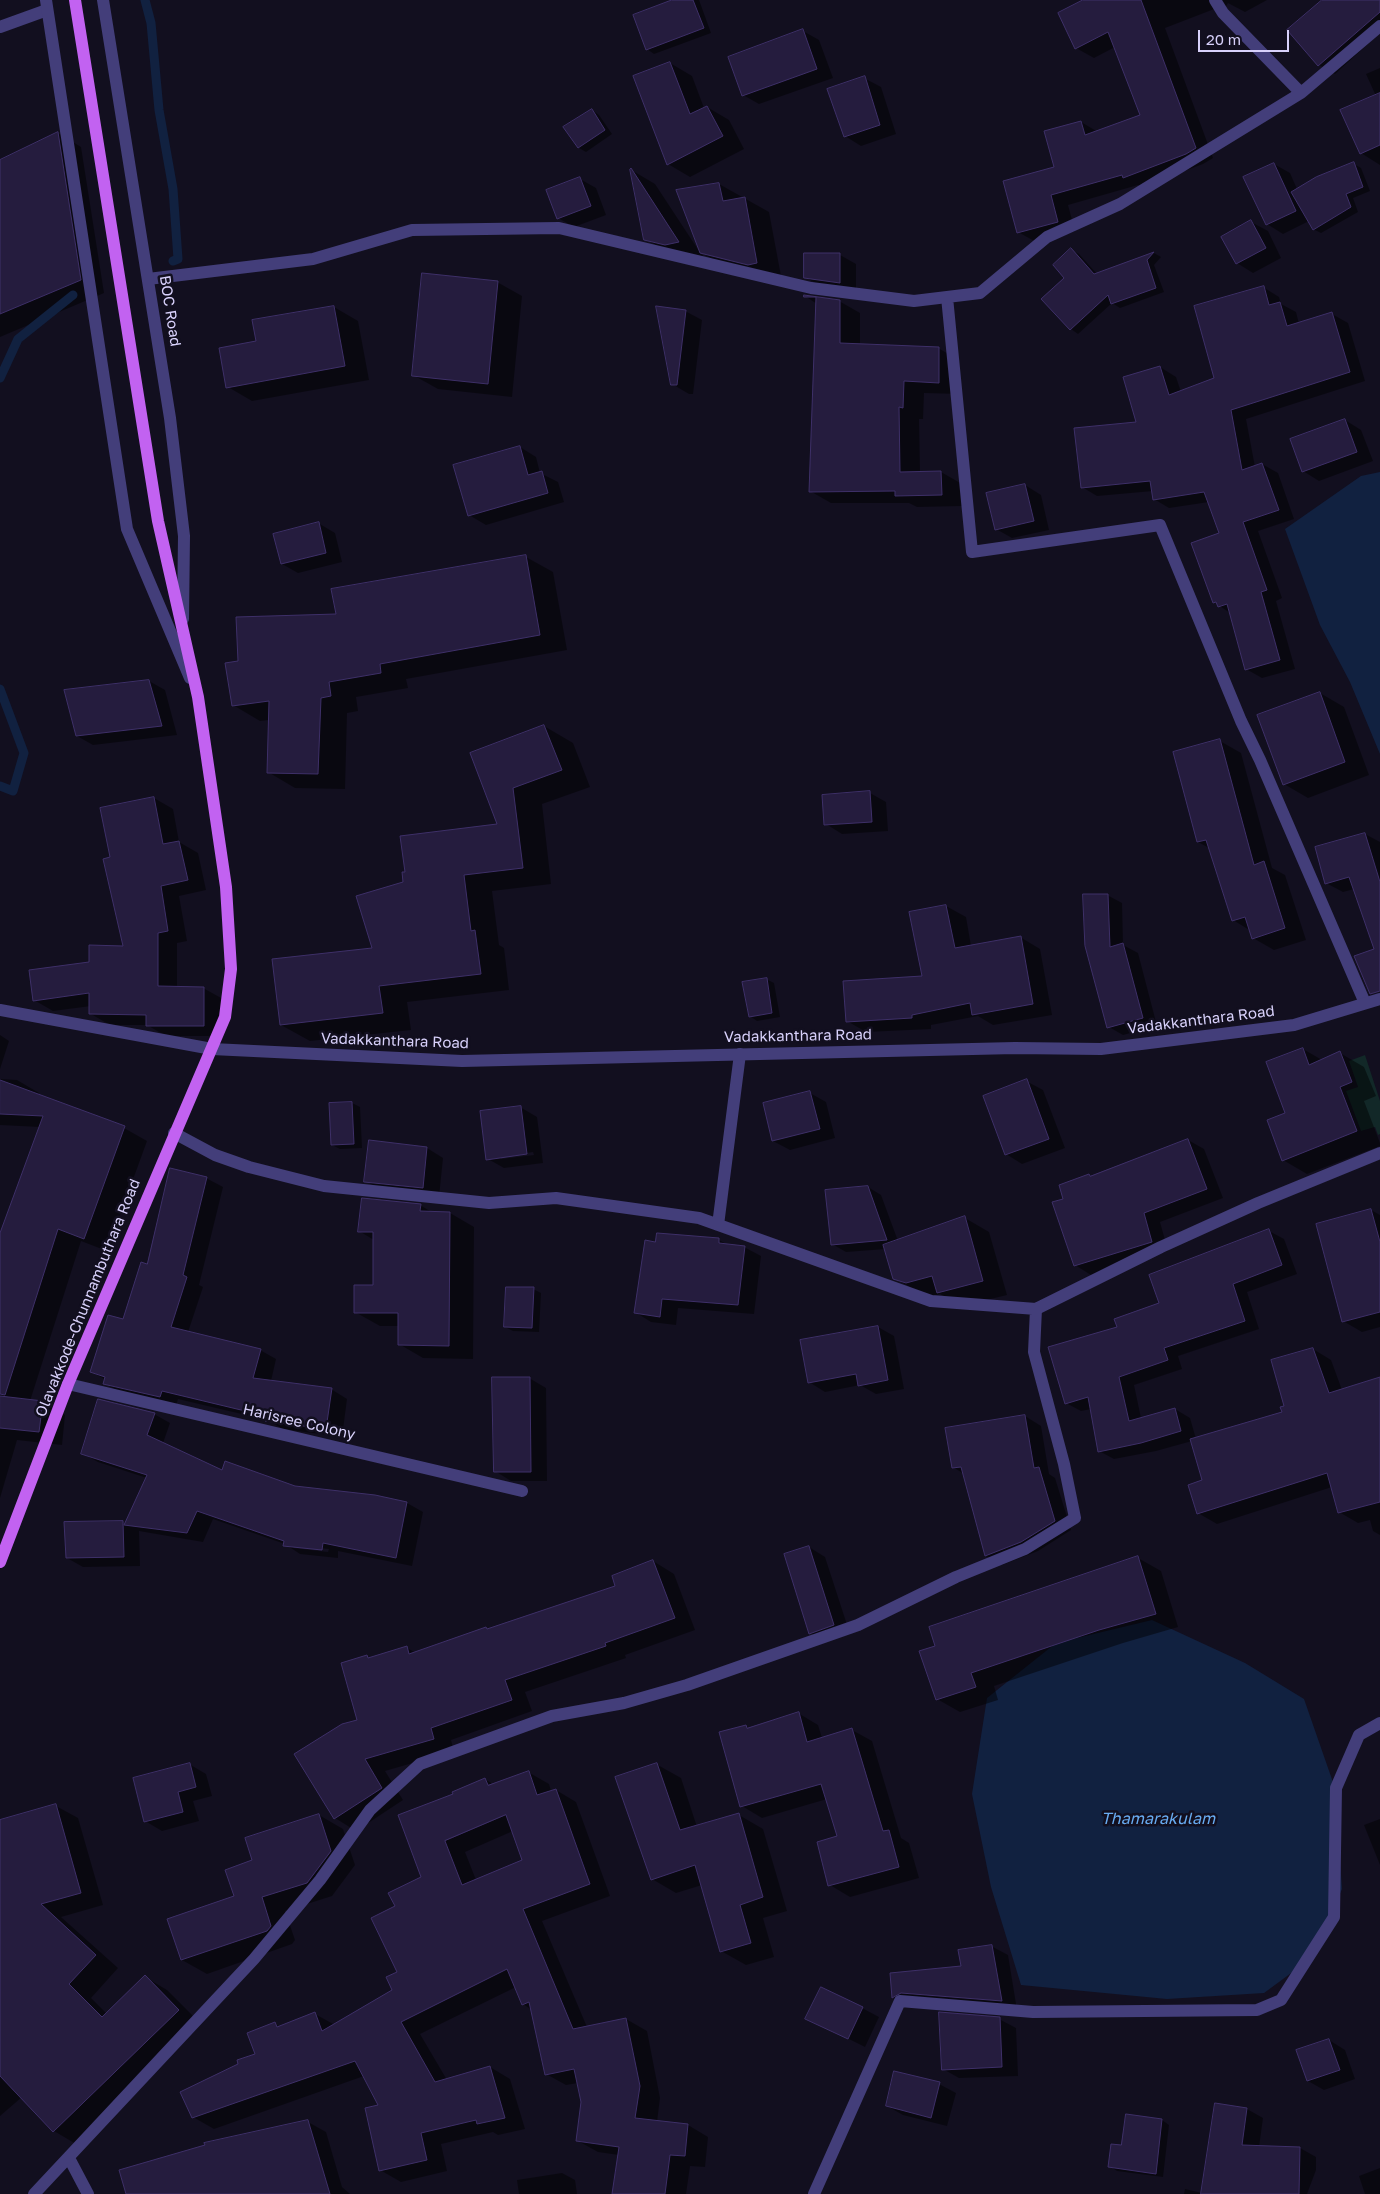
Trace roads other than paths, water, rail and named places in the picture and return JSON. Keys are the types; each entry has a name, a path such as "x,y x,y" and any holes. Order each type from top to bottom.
{"main road":[{"name":"Olavakkode-Chunnambuthara Road","path":"0,1562 68,1384 225,1017 231,969 226,887 198,697 158,522 75,0"}],"street":[{"name":"BOC Road","path":"103,0 170,418 184,536 183,630"},
{"path":"1215,0 1222,13 1301,93"},
{"path":"0,28 46,5 127,529 198,697"},
{"path":"148,279 313,259 412,230 559,228 811,288 914,301 980,293 1047,237 1120,204 1301,93 1380,26"},
{"path":"948,297 972,552 1160,525 1241,721 1260,760 1365,1003"},
{"name":"Vadakkanthara Road","path":"0,1010 212,1049 462,1061 1005,1048 1102,1049 1294,1025 1380,999"},
{"path":"718,1225 740,1054"},
{"path":"174,1133 215,1155 249,1167 324,1186 489,1203 556,1198 699,1218 931,1302 1036,1309 1161,1247 1258,1203 1380,1153"},
{"path":"34,2194 254,1958 320,1880 370,1810 420,1764 552,1716 624,1703 687,1685 858,1625 956,1577 1025,1549 1075,1518 1064,1464 1034,1352 1036,1309"},
{"name":"Harisree Colony","path":"68,1384 522,1491"},
{"path":"814,2194 900,2001 1033,2012 1257,2010 1281,2000 1334,1917 1336,1788 1359,1735 1380,1724"},
{"path":"68,2158 88,2194"}],"water":[{"path":"1380,472 1380,754 1350,682 1320,625 1285,529 1361,476"},
{"name":"Thamarakulam","path":"1152,1620 1245,1663 1304,1699 1335,1788 1342,1889 1313,1957 1264,1993 1167,1999 1021,1985 991,1887 972,1794 987,1698 1056,1643"}],"waterway":[{"path":"145,0 151,23 159,110 173,189 178,259 173,261"},
{"path":"0,378 18,339 73,295"},
{"path":"0,689 24,753 13,791 0,786"}]}
